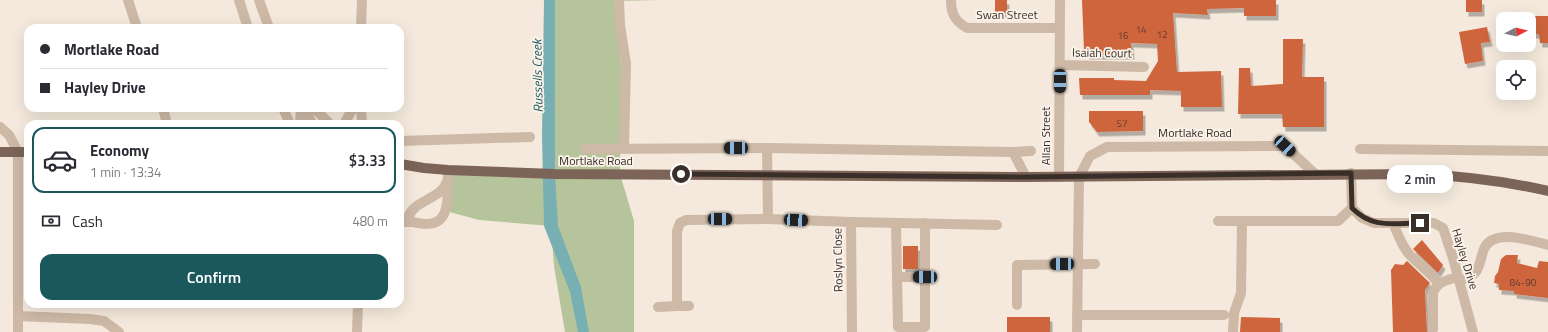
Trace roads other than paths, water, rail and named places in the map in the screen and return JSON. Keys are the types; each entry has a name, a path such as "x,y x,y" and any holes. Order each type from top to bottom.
{"main road":[{"path":"0,152 23,152"},
{"name":"Mortlake Road","path":"404,165 448,170 544,174 1026,177 1351,173 1452,175 1519,184 1548,191"},
{"name":"Mortlake Road","path":"404,170 424,168"}],"street":[{"path":"128,0 136,24"},
{"path":"239,0 247,24"},
{"path":"259,0 268,24"},
{"path":"361,24 362,0"},
{"path":"619,0 620,24 626,64 624,148"},
{"name":"Swan Street","path":"951,0 951,9 957,22 967,28 1059,28"},
{"name":"Allan Street","path":"1059,177 1060,0"},
{"name":"Isaiah Court","path":"1060,65 1144,67"},
{"path":"318,112 326,120"},
{"path":"0,127 9,135 23,152 18,332"},
{"path":"404,140 530,137"},
{"name":"Mortlake Road","path":"1079,177 1090,156 1107,147 1168,146 1285,146 1314,174"},
{"path":"768,148 768,219"},
{"name":"Mortlake Road","path":"585,149 768,148 1031,152"},
{"path":"1360,149 1548,151"},
{"path":"1014,152 1026,177"},
{"path":"404,222 434,222 444,216 447,206 448,170"},
{"path":"1218,221 1338,221 1352,208 1351,173"},
{"path":"1077,332 1079,177"},
{"path":"404,215 441,191 447,181"},
{"name":"Hayley Drive","path":"1352,208 1362,218 1374,223 1434,223 1443,228 1459,279 1473,332"},
{"path":"412,210 409,215 409,220 412,222"},
{"name":"Roslyn Close","path":"677,306 676,234 680,223 686,220 768,219 850,222 852,332"},
{"path":"1233,332 1234,313 1241,293 1242,221"},
{"path":"850,222 997,225"},
{"path":"896,223 898,327 925,327 925,223"},
{"path":"1393,223 1402,244 1439,284"},
{"path":"1433,329 1433,293 1439,284 1468,278 1478,270 1484,249 1489,242 1507,236 1548,245"},
{"path":"1017,304 1017,265 1095,264"},
{"path":"897,277 925,277"},
{"path":"658,307 689,306"},
{"path":"357,332 358,308"},
{"path":"1077,315 1224,316"},
{"path":"18,316 90,318 104,321 119,332"}],"water":[{"path":"544,0 555,0 555,174 558,226 581,287 589,332 578,332 570,292 544,226 542,136"}],"water label":[{"name":"Russells Creek","path":"537,76"}]}
